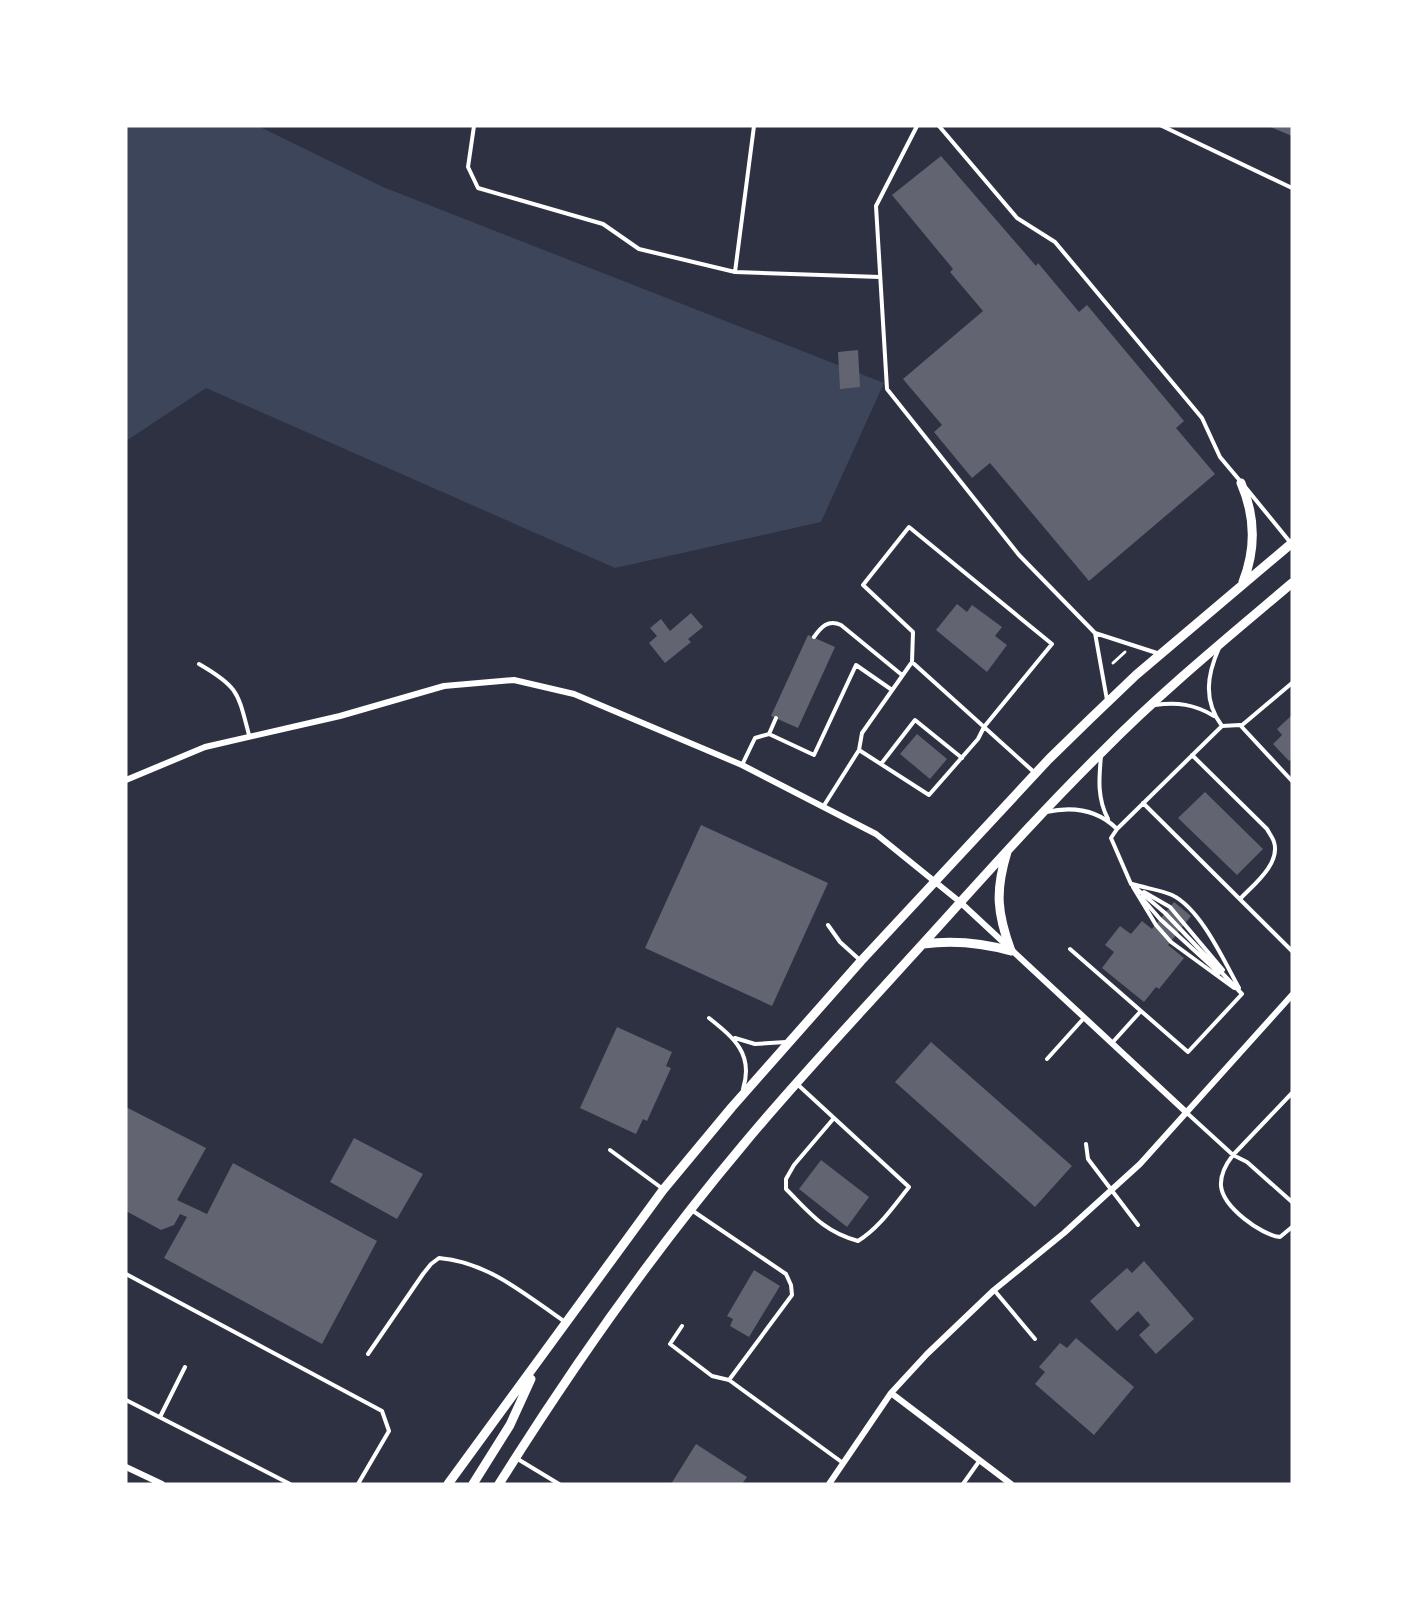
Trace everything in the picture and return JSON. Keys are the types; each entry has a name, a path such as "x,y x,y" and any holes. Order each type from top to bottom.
{"street":[{"path":"1241,483 1248,498 1253,527 1249,563 1242,585"},
{"path":"448,1484 663,1190 741,1096 861,961 1035,774 1107,702 1160,654 1292,543"},
{"path":"499,1484 567,1378 617,1306 690,1209 796,1083 1008,849 1102,751 1151,705 1292,583"},
{"path":"126,780 205,747 249,735 340,716 444,686 514,680 573,694 742,765 876,834 960,902 1186,1113"},
{"path":"1008,849 999,886 998,907 1011,951"},
{"path":"923,944 972,943 991,945 1011,951"},
{"path":"829,1484 891,1393 927,1354 994,1290 1113,1191 1292,995"},
{"path":"473,1484 510,1425 535,1365"},
{"path":"891,1393 1011,1484"},
{"path":"126,1467 162,1484"}],"lane":[{"path":"474,126 468,166 478,188 603,224 639,249 735,272 880,277"},
{"path":"735,272 754,126"},
{"path":"916,126 876,206 887,389 1019,555 1095,633 1160,654"},
{"path":"939,126 1017,219 1055,242 1202,418 1220,457 1292,543"},
{"path":"1162,126 1292,188"},
{"path":"824,807 859,750 862,733 912,662 913,632 863,585 909,527 1052,644 984,727 978,739 929,795 859,750"},
{"path":"814,638 827,623 834,621 902,675"},
{"path":"1095,633 1107,702"},
{"path":"1221,644 1208,681 1214,716 1222,726"},
{"path":"912,662 1035,774"},
{"path":"199,664 226,681 238,695 249,735"},
{"path":"742,765 755,738 769,734 814,755 856,665 892,690"},
{"path":"1242,994 1172,942 1156,925 1131,884 1111,838 1117,829 1222,726 1241,726 1292,683"},
{"path":"1151,705 1181,703 1214,716"},
{"path":"769,734 776,718"},
{"path":"881,764 915,720 962,758"},
{"path":"1241,726 1292,781"},
{"path":"1102,751 1099,779 1102,808 1108,820 1117,829"},
{"path":"1192,755 1267,830 1275,843 1274,856 1268,870 1240,899"},
{"path":"1143,803 1292,951"},
{"path":"1042,813 1078,808 1108,820"},
{"path":"1131,884 1166,913 1242,994"},
{"path":"1131,884 1160,919 1242,994"},
{"path":"1131,884 1173,895 1196,915 1218,948 1242,994"},
{"path":"828,925 840,942 861,961"},
{"path":"1070,949 1188,1052 1242,994"},
{"path":"1112,1043 1140,1012"},
{"path":"709,1018 732,1036 741,1048 746,1065 745,1085 741,1096"},
{"path":"1047,1059 1084,1018"},
{"path":"732,1036 755,1044 791,1040"},
{"path":"796,1083 909,1187 884,1219 868,1235 858,1241 841,1237 826,1229 786,1189 786,1179 794,1165 834,1118"},
{"path":"1292,1093 1233,1155 1222,1172 1220,1187 1232,1207 1268,1236 1280,1237 1292,1227"},
{"path":"1186,1113 1233,1155 1247,1162 1292,1202"},
{"path":"1086,1144 1088,1159 1138,1225"},
{"path":"610,1150 663,1190"},
{"path":"690,1209 786,1274 791,1285 792,1295 729,1380"},
{"path":"368,1354 423,1274 439,1258 454,1259 488,1271 512,1284 565,1323"},
{"path":"126,1274 382,1411 389,1431 358,1484"},
{"path":"994,1290 1035,1339"},
{"path":"682,1326 669,1344 712,1376 729,1380 843,1463"},
{"path":"160,1417 185,1367"},
{"path":"126,1400 290,1484"},
{"path":"515,1458 559,1484"},
{"path":"963,1484 980,1460"}],"path":[{"path":"1113,663 1125,651"}],"shaded area":[{"path":"126,126 258,126 383,187 884,383 821,522 615,568 206,388 126,441"}],"building":[{"path":"1268,126 1292,126 1292,136"},
{"path":"941,156 1079,312 1087,305 1184,421 1176,428 1215,474 1089,581 990,463 972,478 934,432 942,425 903,379 983,311 950,272 953,269 892,195"},
{"path":"858,350 860,387 840,389 838,352"},
{"path":"957,604 967,612 972,605 1002,627 995,636 1007,645 987,672 936,630"},
{"path":"691,613 703,627 688,639 691,642 665,663 649,643 657,636 650,628 661,619 670,631"},
{"path":"808,635 835,647 798,728 771,716"},
{"path":"1292,715 1292,758 1289,761 1273,744 1282,735 1277,729"},
{"path":"917,734 947,759 930,779 900,754"},
{"path":"1205,792 1263,849 1237,875 1178,818"},
{"path":"701,825 828,883 772,1006 645,948"},
{"path":"1174,902 1191,916 1168,945 1184,958 1159,989 1156,987 1144,1002 1102,968 1114,952 1105,945 1120,926 1131,934 1142,921 1152,929"},
{"path":"617,1027 672,1052 666,1066 671,1068 647,1121 643,1119 636,1134 580,1108"},
{"path":"931,1042 1072,1166 1035,1207 895,1082"},
{"path":"126,1107 206,1148 177,1200 207,1214 233,1163 377,1241 322,1344 164,1258 187,1217 180,1214 174,1225 161,1230 126,1211"},
{"path":"354,1138 423,1174 397,1219 330,1182"},
{"path":"821,1160 869,1197 847,1227 799,1189"},
{"path":"1144,1261 1194,1319 1156,1354 1139,1335 1150,1325 1138,1311 1117,1331 1090,1301 1127,1268 1132,1273"},
{"path":"754,1270 780,1286 749,1337 730,1326 733,1319 727,1316"},
{"path":"1076,1338 1134,1387 1094,1435 1035,1384 1045,1372 1039,1367 1060,1343 1067,1348"},
{"path":"696,1444 747,1477 742,1484 671,1484"}]}
